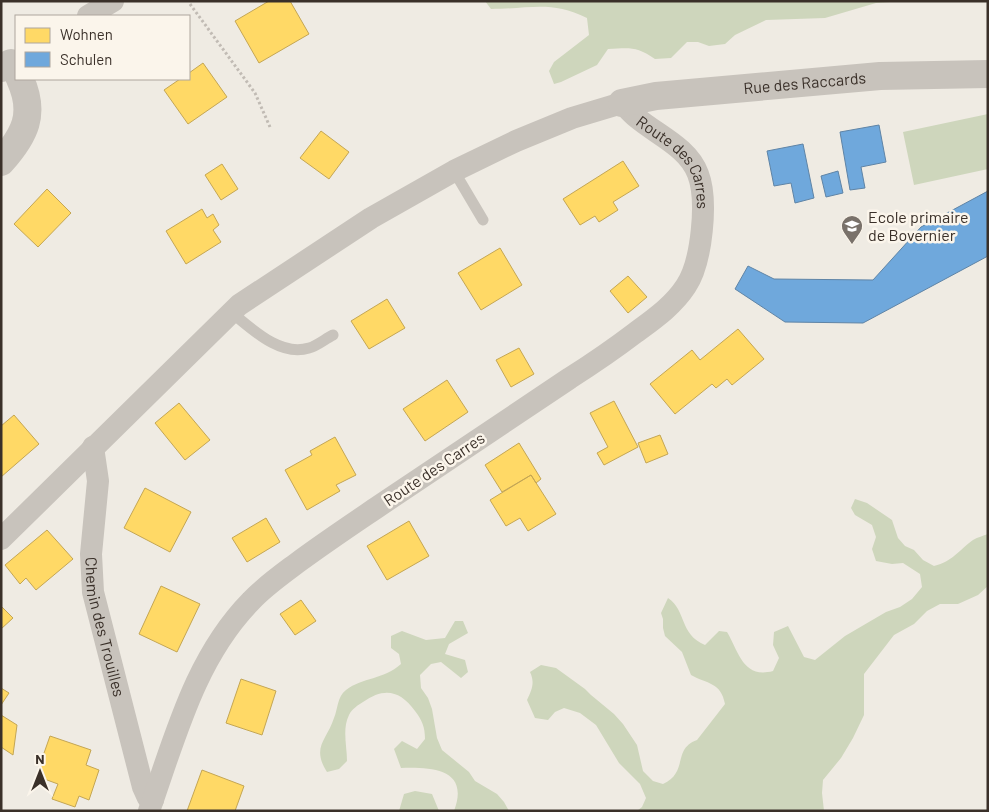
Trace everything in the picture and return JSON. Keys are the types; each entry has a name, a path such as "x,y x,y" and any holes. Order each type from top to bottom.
{"street":[{"path":"90,15 113,1"},
{"name":"Rue des Raccards","path":"622,103 664,96 880,76 988,74"},
{"path":"2,161 11,151 26,123 28,113 27,99 18,80"},
{"name":"Route des Carres","path":"1,539 239,305 371,218 454,171 516,140 572,118 622,103 635,116 691,160 698,173 702,189 702,230 698,256 688,284 668,308 610,351 337,534 288,570 251,601 213,650 198,677 176,731 151,805"},
{"path":"1,124 4,133 2,161"},
{"name":"Chemin des Trouilles","path":"93,447 98,481 91,554 94,592 143,787 151,805"}],"lane":[{"path":"454,171 483,220"},
{"path":"231,312 259,335 280,346 296,350 311,348 333,335"}],"path":[{"path":"190,4 255,93 270,127"}],"green space":[{"path":"485,1 904,1 876,3 825,18 766,20 735,35 725,44 709,46 698,42 687,42 671,58 655,59 633,49 608,49 597,65 554,84 549,71 554,62 589,35 587,18 574,12 551,7 491,9"},
{"path":"988,114 988,169 914,185 903,132"},
{"path":"855,499 867,503 892,520 898,538 905,546 914,550 923,560 934,566 951,558 973,540 988,534 988,586 978,595 958,604 940,604 927,611 914,624 894,635 864,674 864,715 841,758 823,780 824,811 637,811 642,807 646,798 640,784 619,763 596,725 580,713 564,708 555,712 548,720 535,718 527,700 532,686 530,672 541,665 556,668 585,689 623,724 637,745 643,771 653,781 663,784 671,779 679,767 685,749 689,744 697,740 725,704 717,688 691,675 682,652 665,636 661,613 668,598 678,609 691,635 697,640 705,645 719,631 727,632 743,662 755,671 763,672 773,671 779,658 773,645 774,632 788,626 804,657 815,660 845,636 912,599 922,587 920,574 903,563 892,564 876,561 872,549 876,537 872,525 855,515 851,508"},
{"path":"455,621 463,621 468,633 449,644 445,654 465,660 468,672 461,678 441,662 431,664 420,675 421,688 428,698 432,709 437,738 442,750 469,772 475,781 497,794 509,811 454,811 458,797 457,786 445,773 425,768 401,768 394,749 402,741 417,749 425,739 424,731 420,717 409,704 404,699 391,693 378,694 371,697 352,711 346,726 347,761 339,769 327,772 322,763 320,750 343,693 359,683 387,673 401,664 399,654 391,648 391,636 402,631 426,640 445,638"},
{"path":"415,791 432,794 439,811 399,811 404,794"}],"building: Wohnen":[{"path":"269,1 290,1 309,34 259,63 235,21"},
{"path":"203,63 227,97 188,124 164,90 179,80 190,80 190,72"},
{"path":"321,131 349,152 329,179 300,158"},
{"path":"623,161 639,186 613,202 618,210 599,222 595,216 580,225 563,199"},
{"path":"222,164 238,189 221,200 205,175"},
{"path":"47,189 71,213 38,247 14,224"},
{"path":"202,209 207,218 213,214 219,225 213,230 221,242 186,264 166,231"},
{"path":"500,248 522,285 481,310 458,273"},
{"path":"628,276 647,297 628,313 610,291"},
{"path":"387,299 405,328 369,349 351,321"},
{"path":"738,329 764,359 732,385 727,379 716,388 712,384 675,414 650,384 692,350 700,360"},
{"path":"519,348 534,374 511,387 496,360"},
{"path":"447,380 468,412 425,441 403,409"},
{"path":"614,401 638,447 604,465 597,453 608,447 590,413"},
{"path":"179,403 210,440 185,460 155,423"},
{"path":"14,415 39,444 1,477 1,426"},
{"path":"660,435 668,454 646,463 638,443"},
{"path":"335,437 356,475 336,485 340,491 307,510 285,470 312,455 310,451"},
{"path":"519,443 541,479 536,483 531,475 502,492 485,465"},
{"path":"531,475 556,514 528,531 520,518 506,526 490,500"},
{"path":"145,488 191,512 170,552 124,528"},
{"path":"266,518 280,542 247,562 232,538"},
{"path":"409,521 429,556 387,580 367,546"},
{"path":"47,530 73,559 36,590 26,578 20,584 5,565"},
{"path":"161,586 200,604 177,652 139,634"},
{"path":"301,600 316,621 295,635 280,614"},
{"path":"1,606 13,618 1,629"},
{"path":"241,679 276,691 262,735 226,723"},
{"path":"1,688 9,693 1,705"},
{"path":"1,715 17,725 13,755 1,747"},
{"path":"50,736 91,750 86,765 99,770 89,800 79,796 75,807 52,799 58,784 36,776"},
{"path":"202,770 244,786 235,811 187,811"}],"building: Schulen":[{"path":"879,125 886,162 861,167 865,188 850,190 840,132"},
{"path":"803,144 814,198 795,203 791,183 774,186 767,151"},
{"path":"838,171 843,193 826,197 821,176"},
{"path":"988,191 988,256 863,323 785,322 735,289 748,266 774,279 873,280 921,227"}],"place":[{"name":"Ecole primaire de Bovernier","path":"852,245"}]}
